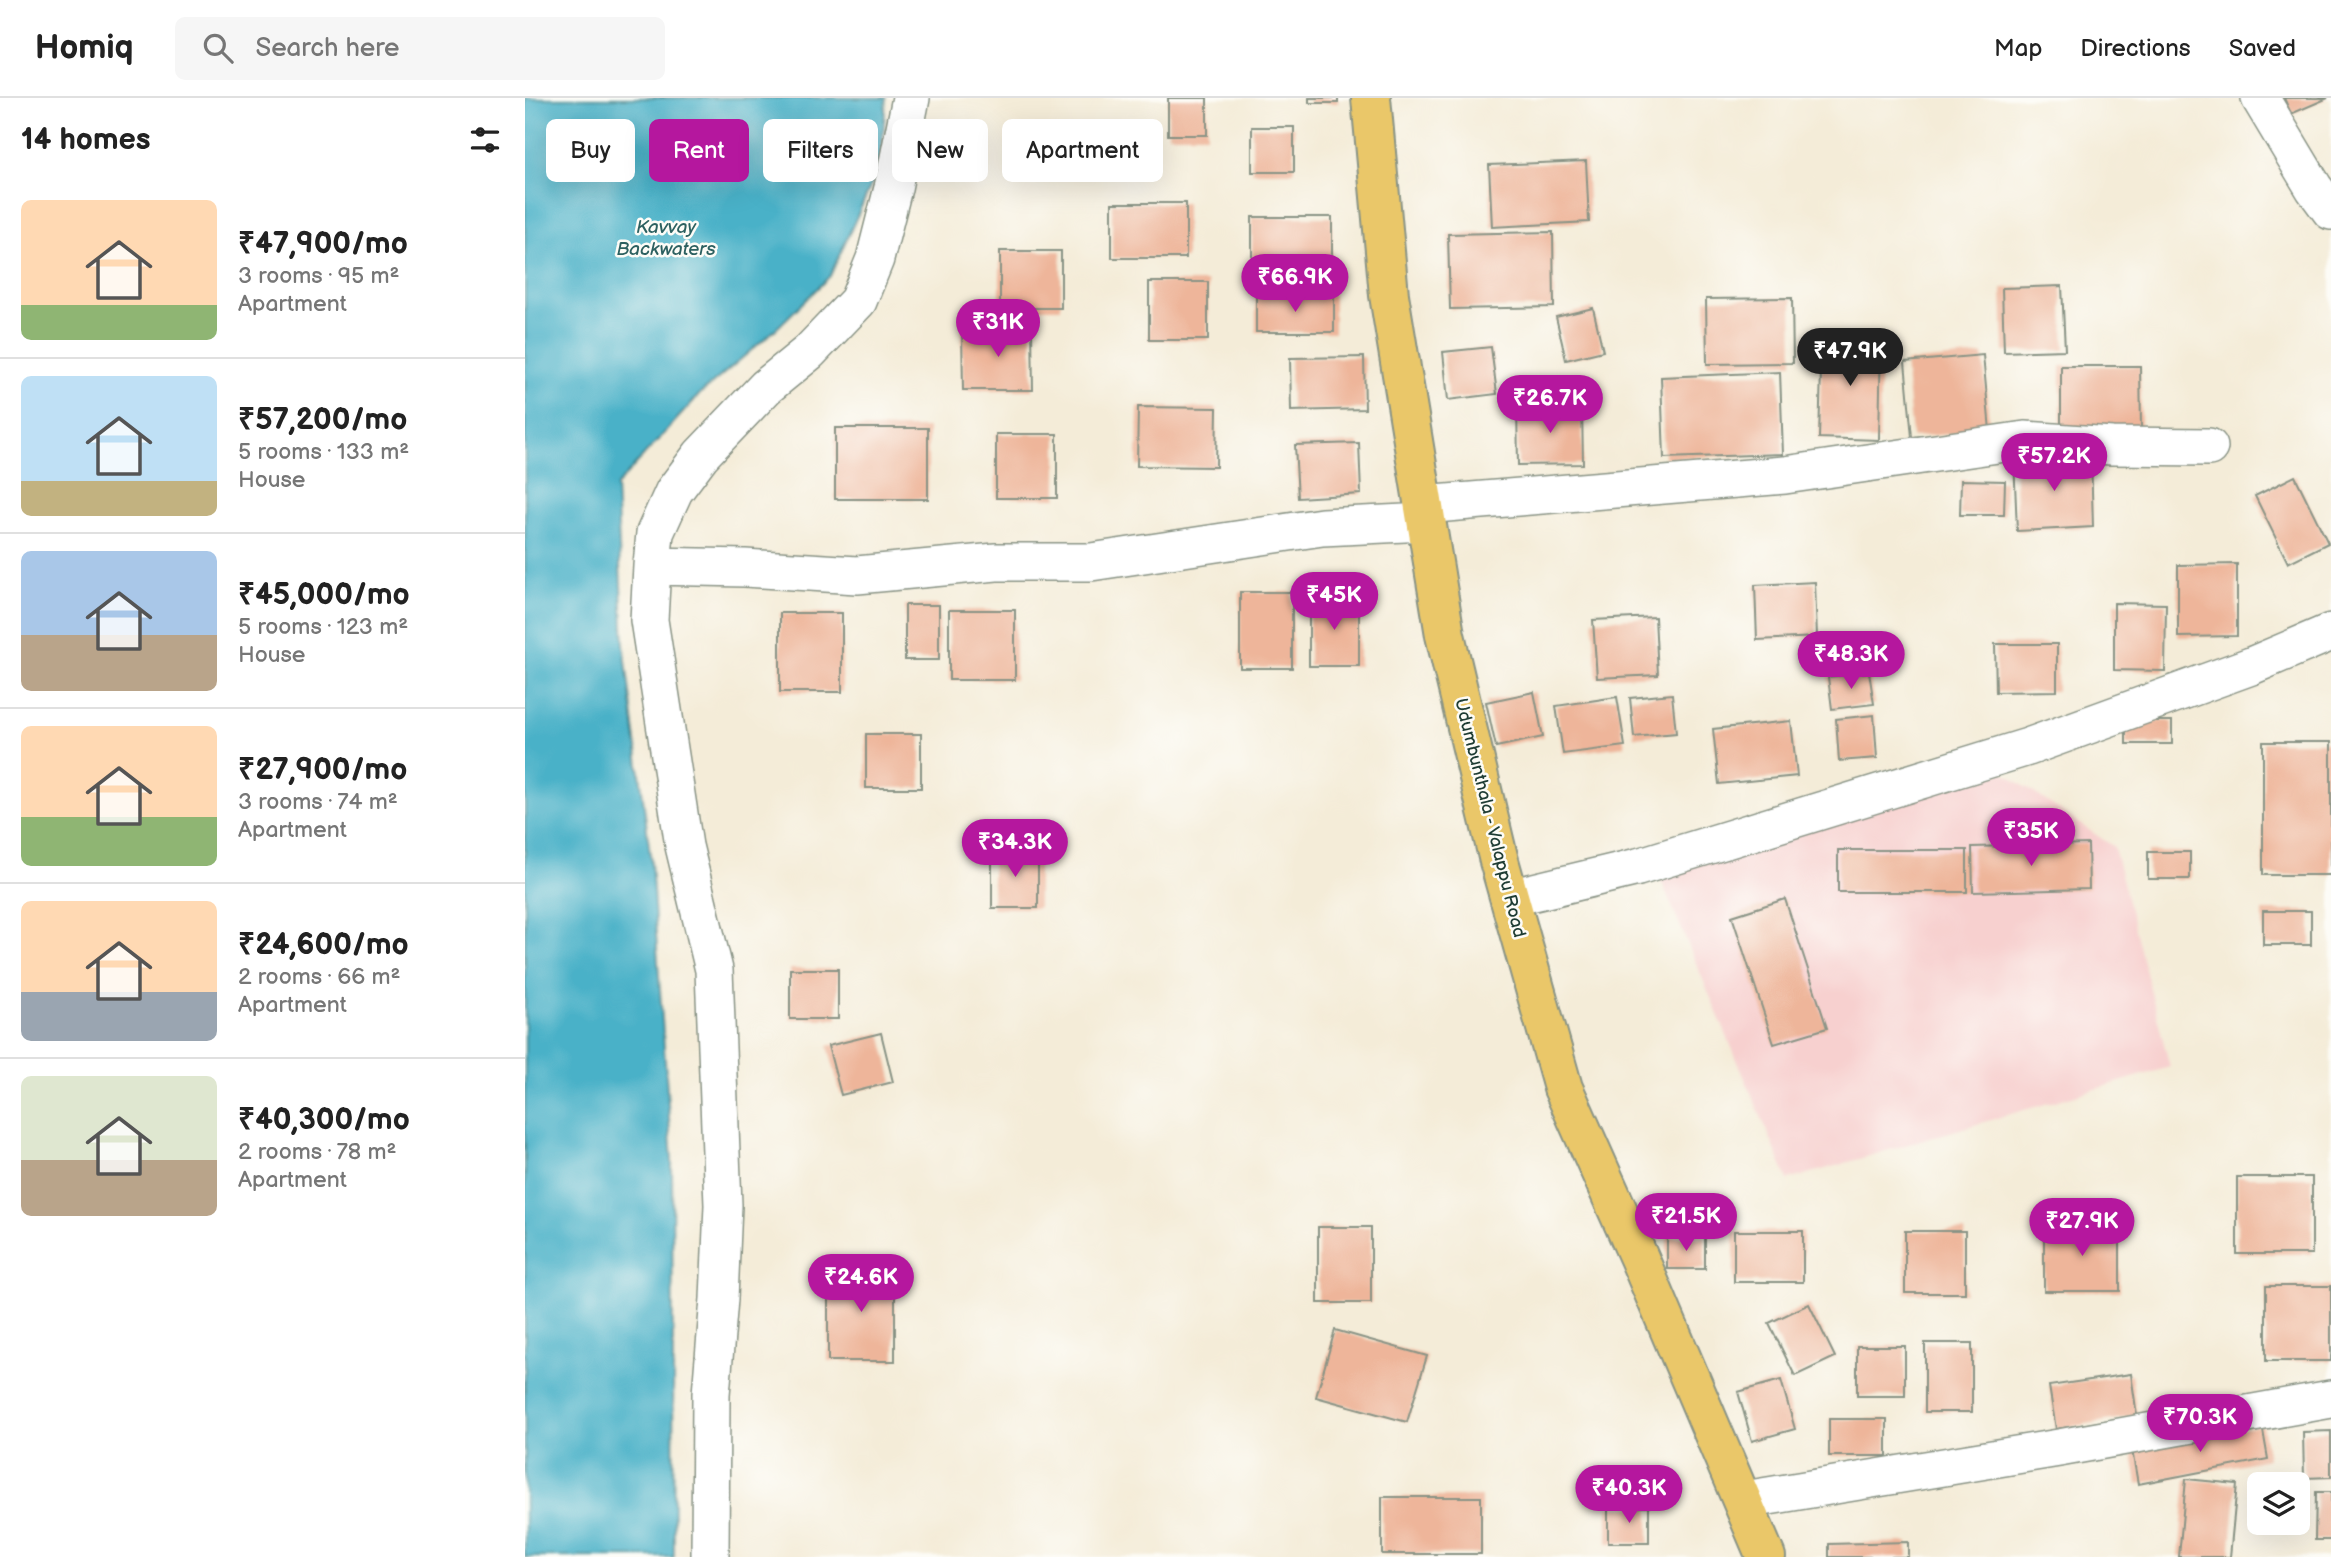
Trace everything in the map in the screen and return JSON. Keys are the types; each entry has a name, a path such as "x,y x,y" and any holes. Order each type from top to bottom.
{"main road":[{"name":"Udumbunthala - Valappu Road","path":"1371,98 1389,295 1445,635 1509,898 1563,1088 1744,1500 1766,1557"}],"street":[{"path":"710,1557 711,1394 723,1205 714,970 684,846 649,620 655,533 674,491 701,455 766,387 809,352 858,301 875,259 911,98"},
{"path":"2260,98 2314,188 2331,211"},
{"path":"652,566 857,575 996,562 1091,562 1322,527 1786,475 2025,440 2112,446 2209,447"},
{"path":"1509,898 1639,867 2028,747 2251,666 2331,632"},
{"path":"1744,1500 2059,1448 2331,1399"}],"shaded area":[{"path":"2003,772 2114,847 2170,1067 1788,1180 1657,871"}],"water":[{"name":"Kavvay Backwaters","path":"525,98 886,98 881,163 878,170 878,119 763,119 763,182 872,182 830,276 775,330 700,394 616,486 624,645 651,862 672,1161 674,1557 525,1557"}],"building":[{"path":"1168,98 1207,98 1207,135 1168,135"},
{"path":"1309,98 1338,98 1338,103 1309,103"},
{"path":"2284,98 2328,98 2291,114"},
{"path":"1252,127 1294,127 1294,172 1252,172"},
{"path":"1586,161 1589,222 1492,227 1489,165"},
{"path":"1112,203 1186,203 1186,258 1112,258"},
{"path":"1252,217 1332,217 1332,277 1252,277"},
{"path":"1553,232 1554,307 1450,309 1448,234"},
{"path":"1000,251 1061,251 1061,308 1000,308"},
{"path":"1149,282 1208,282 1208,340 1149,340"},
{"path":"2062,286 2065,350 2004,352 2002,288"},
{"path":"1256,295 1334,295 1334,332 1256,332"},
{"path":"1792,298 1793,363 1707,364 1706,299"},
{"path":"1593,308 1603,351 1566,360 1556,317"},
{"path":"1032,328 1033,390 963,390 962,329"},
{"path":"1822,337 1881,338 1879,440 1819,438"},
{"path":"1491,347 1497,394 1448,400 1443,352"},
{"path":"1983,355 1990,431 1912,437 1905,362"},
{"path":"1364,357 1365,409 1291,411 1290,358"},
{"path":"2061,366 2140,366 2141,429 2061,430"},
{"path":"1780,372 1783,454 1664,458 1661,377"},
{"path":"1582,404 1583,464 1518,465 1517,405"},
{"path":"1138,407 1217,408 1216,467 1137,466"},
{"path":"835,428 928,428 928,499 835,499"},
{"path":"996,434 1057,434 1057,498 996,498"},
{"path":"1359,443 1361,494 1298,498 1295,445"},
{"path":"2091,456 2093,527 2017,531 2014,458"},
{"path":"2295,476 2328,543 2288,563 2255,496"},
{"path":"1961,480 2005,481 2004,515 1960,515"},
{"path":"2237,564 2237,636 2178,637 2178,565"},
{"path":"1815,582 1817,637 1757,640 1755,585"},
{"path":"1240,592 1292,592 1292,668 1240,668"},
{"path":"1309,597 1359,597 1359,666 1309,666"},
{"path":"2114,603 2166,604 2165,671 2114,670"},
{"path":"905,605 939,605 939,660 905,660"},
{"path":"949,610 1015,610 1015,680 949,680"},
{"path":"780,613 842,613 842,692 780,692"},
{"path":"1655,617 1658,675 1597,678 1593,620"},
{"path":"1995,644 2057,644 2057,691 1996,692"},
{"path":"1869,672 1874,704 1832,709 1828,677"},
{"path":"1534,692 1543,737 1496,747 1486,702"},
{"path":"1672,694 1676,733 1634,737 1630,698"},
{"path":"1617,697 1625,746 1563,754 1556,706"},
{"path":"1874,715 1877,758 1839,761 1836,719"},
{"path":"1791,721 1797,776 1719,784 1713,729"},
{"path":"2126,721 2172,721 2172,744 2126,744"},
{"path":"866,734 921,734 921,788 866,788"},
{"path":"2263,742 2331,742 2331,875 2263,875"},
{"path":"2088,844 2089,889 1973,892 1972,847"},
{"path":"992,850 1038,850 1038,908 992,908"},
{"path":"1838,850 1967,850 1967,892 1838,892"},
{"path":"2148,852 2190,852 2190,879 2148,879"},
{"path":"1785,899 1827,1028 1774,1044 1732,916"},
{"path":"2263,911 2311,911 2311,945 2263,945"},
{"path":"790,969 838,969 838,1019 790,1019"},
{"path":"881,1033 893,1082 841,1095 828,1046"},
{"path":"2237,1177 2312,1177 2312,1254 2237,1254"},
{"path":"2044,1224 2120,1224 2120,1291 2044,1291"},
{"path":"1318,1227 1371,1227 1371,1303 1318,1303"},
{"path":"1734,1231 1803,1231 1803,1282 1734,1282"},
{"path":"1905,1231 1965,1231 1965,1293 1905,1293"},
{"path":"1667,1237 1705,1237 1705,1269 1667,1269"},
{"path":"828,1267 895,1267 895,1361 828,1361"},
{"path":"2266,1286 2331,1286 2331,1361 2266,1361"},
{"path":"1809,1304 1835,1357 1795,1376 1769,1323"},
{"path":"1335,1330 1427,1356 1407,1422 1316,1397"},
{"path":"1925,1343 1972,1343 1972,1412 1925,1412"},
{"path":"1857,1346 1905,1346 1905,1396 1857,1396"},
{"path":"2131,1374 2137,1416 2056,1429 2049,1386"},
{"path":"1781,1380 1795,1429 1752,1441 1738,1392"},
{"path":"1829,1419 1887,1419 1887,1456 1829,1456"},
{"path":"2262,1425 2268,1459 2138,1484 2132,1450"},
{"path":"2331,1431 2331,1477 2310,1478 2310,1472 2304,1472 2303,1432"},
{"path":"2186,1479 2237,1484 2230,1557 2179,1557"},
{"path":"2316,1492 2331,1492 2331,1540 2315,1540"},
{"path":"1382,1497 1481,1497 1481,1554 1382,1554"},
{"path":"1608,1507 1649,1507 1649,1543 1608,1543"},
{"path":"1908,1542 1908,1557 1829,1557 1829,1544"}]}
